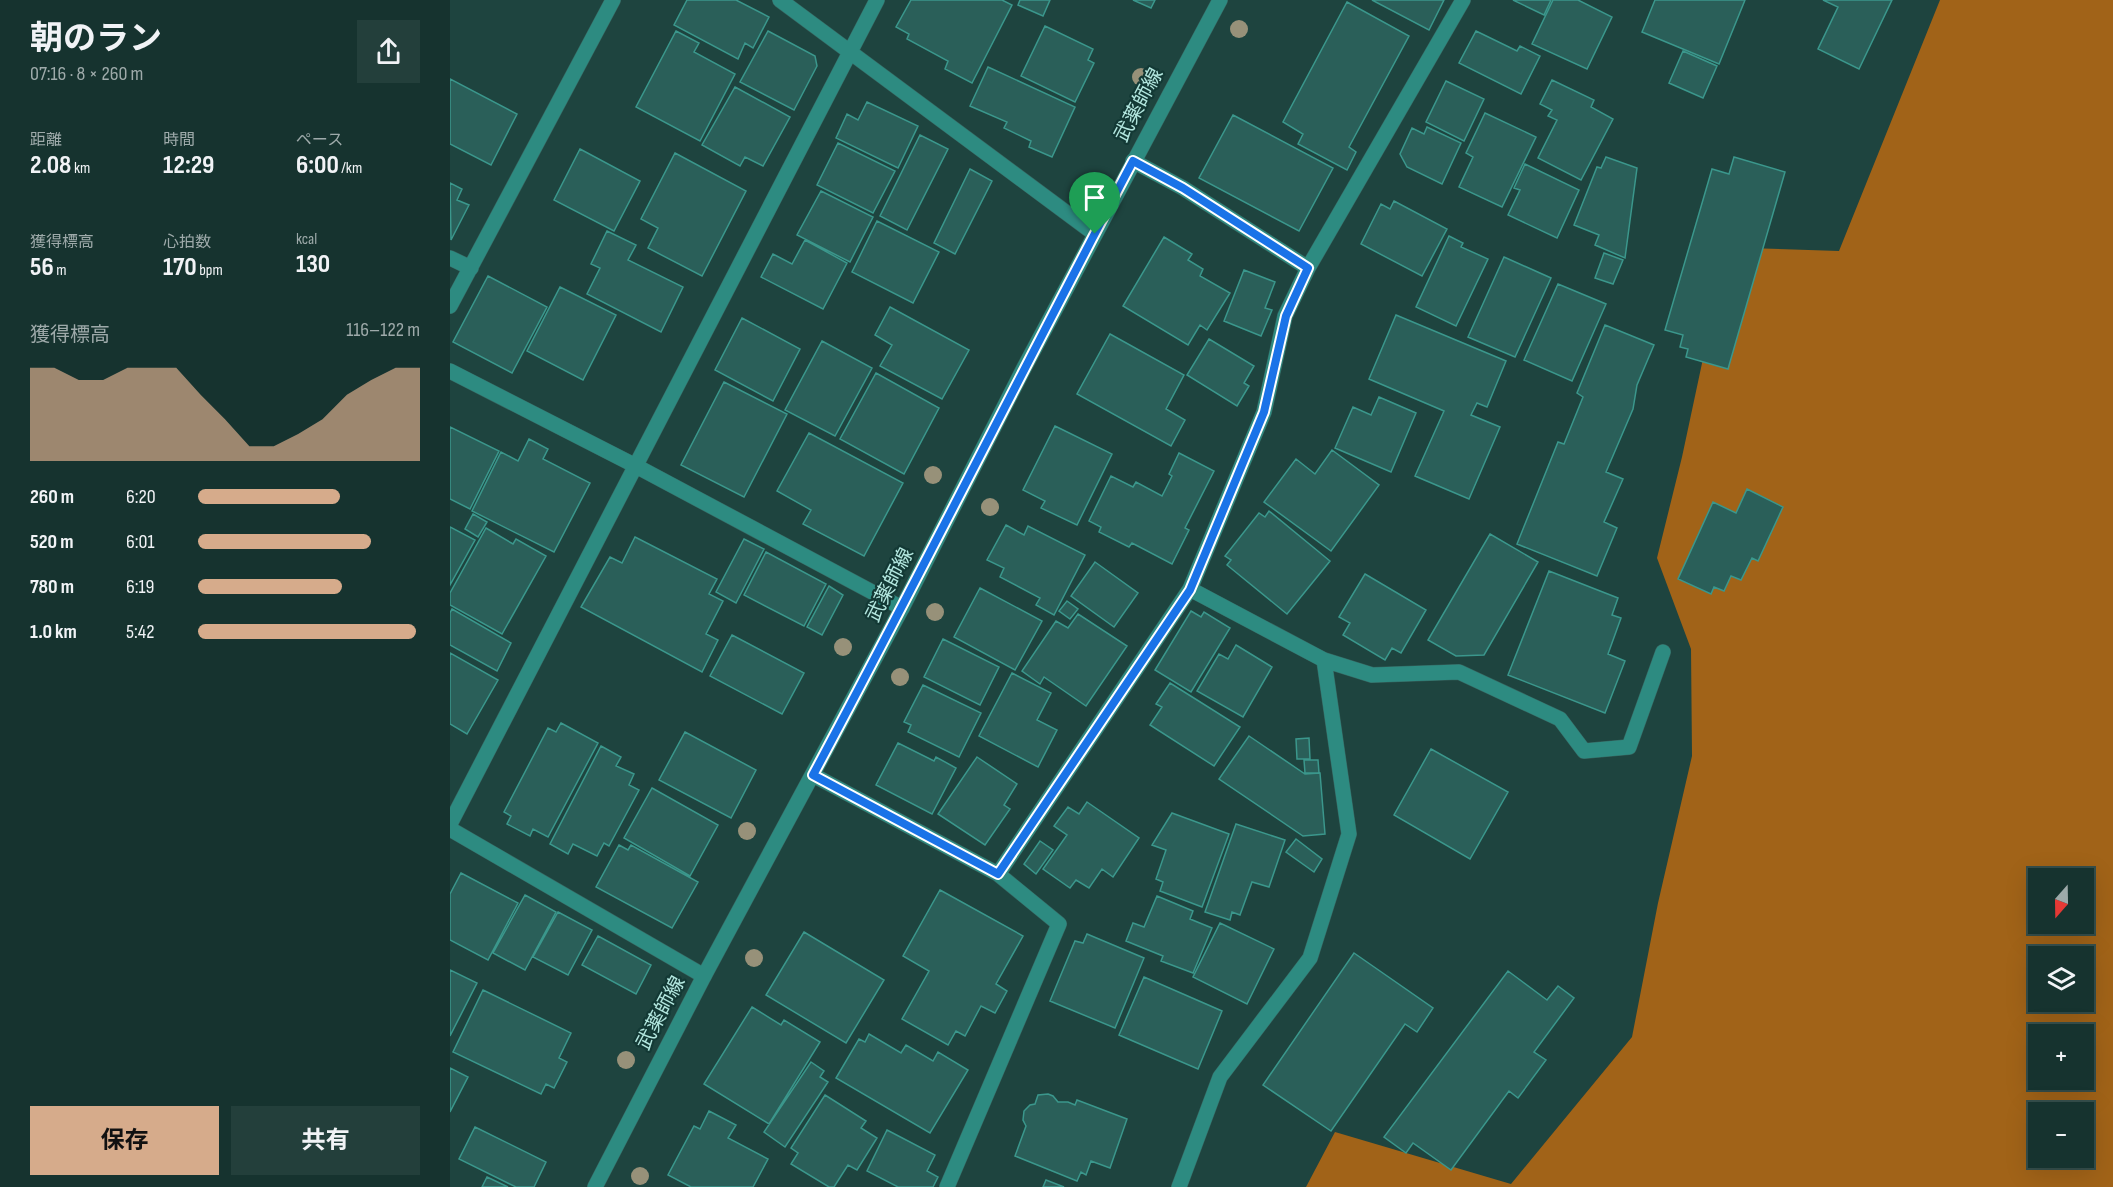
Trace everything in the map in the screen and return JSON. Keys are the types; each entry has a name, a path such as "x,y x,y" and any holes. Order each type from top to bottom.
{"street":[{"path":"450,306 613,0"},
{"path":"780,0 1095,234"},
{"path":"450,824 634,465 877,0"},
{"name":"武薬師線","path":"595,1187 704,976 902,609 1133,161 1220,0"},
{"path":"998,874 1190,590 1264,412 1286,316 1308,268 1463,0"},
{"path":"1133,161 1183,188 1308,268"},
{"path":"450,258 471,268"},
{"path":"450,371 634,465 902,609"},
{"path":"1190,590 1324,660 1372,675 1460,672 1560,719 1584,751 1629,747 1663,652"},
{"path":"1179,1187 1220,1077 1310,958 1350,834 1324,660"},
{"path":"813,775 998,874 1059,924 947,1187"},
{"path":"450,829 704,976"}],"shaded area":[{"path":"1940,0 2113,0 2113,1187 1306,1187 1335,1132 1511,1184 1632,1037 1658,903 1692,756 1691,649 1657,558 1682,457 1717,293 1747,248 1839,251"}],"building":[{"path":"687,0 736,0 769,17 753,48 745,43 738,59 674,25"},
{"path":"911,0 1002,0 1012,5 972,83 945,69 948,61 907,39 909,34 896,27"},
{"path":"1020,0 1050,0 1043,16 1018,5"},
{"path":"1133,0 1155,0 1151,8"},
{"path":"1372,0 1444,0 1429,30"},
{"path":"1513,0 1551,0 1544,15"},
{"path":"1553,0 1578,0 1612,17 1587,69 1532,44"},
{"path":"1655,0 1745,0 1719,64 1642,32"},
{"path":"1823,0 1892,0 1859,69 1818,49 1838,7"},
{"path":"1347,2 1409,36 1349,147 1356,152 1347,170 1298,144 1303,134 1283,122"},
{"path":"1045,26 1093,49 1088,60 1094,63 1075,102 1021,76"},
{"path":"676,31 699,43 694,52 735,74 700,141 636,107"},
{"path":"768,31 815,56 817,66 794,110 740,82"},
{"path":"1476,31 1517,51 1520,46 1540,56 1521,94 1459,63"},
{"path":"1683,51 1717,66 1703,98 1669,83"},
{"path":"988,67 1075,107 1052,157 1029,147 1031,141 1004,128 1007,122 970,106"},
{"path":"450,79 517,114 491,165 450,144"},
{"path":"1552,80 1594,100 1591,107 1613,119 1581,180 1538,158 1557,120 1548,116 1552,110 1540,104"},
{"path":"1446,81 1484,99 1464,141 1426,122"},
{"path":"735,87 790,117 763,166 745,157 740,166 702,145"},
{"path":"867,102 918,126 898,168 836,138 847,114 858,120"},
{"path":"1485,113 1536,137 1502,207 1459,187 1473,157 1466,153"},
{"path":"1233,115 1333,168 1299,231 1199,178"},
{"path":"1427,127 1461,143 1442,184 1407,167 1400,154 1412,128 1424,134"},
{"path":"920,135 948,149 907,230 880,216"},
{"path":"838,143 895,171 873,213 817,185"},
{"path":"580,149 640,181 614,231 554,200"},
{"path":"675,153 746,191 702,276 648,248 658,228 641,219"},
{"path":"1606,157 1637,168 1625,258 1595,245 1599,235 1574,225 1597,167 1601,168"},
{"path":"1734,157 1785,172 1728,369 1686,357 1688,349 1680,347 1683,335 1665,330 1712,169 1729,174"},
{"path":"1525,164 1579,190 1557,238 1508,215 1520,190 1514,188"},
{"path":"970,169 992,181 955,254 934,243"},
{"path":"450,183 462,189 457,200 469,205 451,240"},
{"path":"821,191 873,217 850,262 797,235"},
{"path":"1394,201 1447,229 1422,276 1361,244 1381,204 1390,209"},
{"path":"877,221 939,252 913,303 852,272"},
{"path":"607,231 636,245 628,260 683,287 661,332 587,294 600,268 591,264"},
{"path":"1449,236 1463,243 1461,247 1488,259 1456,326 1416,307"},
{"path":"1164,237 1192,254 1188,260 1203,269 1200,276 1230,293 1207,330 1200,325 1188,345 1123,306"},
{"path":"805,240 847,263 823,309 761,277 773,254 792,264"},
{"path":"1604,253 1623,260 1613,284 1595,278"},
{"path":"1504,257 1551,278 1515,357 1468,337"},
{"path":"1244,270 1275,282 1265,308 1272,310 1261,336 1224,321"},
{"path":"488,276 547,307 512,373 453,342"},
{"path":"1558,284 1606,304 1572,381 1524,360"},
{"path":"560,287 616,315 583,380 527,351"},
{"path":"890,307 969,350 942,399 880,366 892,345 875,335"},
{"path":"1396,315 1506,361 1487,407 1477,403 1471,415 1500,427 1469,499 1415,476 1444,411 1369,379"},
{"path":"742,318 800,349 773,401 715,370"},
{"path":"1605,325 1654,345 1637,385 1633,409 1606,472 1623,479 1604,522 1617,528 1597,576 1517,544 1558,442 1564,444 1583,397 1577,393"},
{"path":"1110,334 1184,375 1166,409 1185,420 1171,446 1077,394"},
{"path":"1209,339 1254,366 1244,383 1249,386 1237,406 1187,375"},
{"path":"822,341 872,368 835,436 785,410"},
{"path":"876,373 939,408 904,474 840,439"},
{"path":"724,382 787,414 744,497 681,465"},
{"path":"1379,397 1416,413 1391,472 1335,448 1353,407 1371,415"},
{"path":"1055,426 1112,454 1077,525 1041,508 1045,501 1023,490"},
{"path":"450,427 499,451 470,509 450,499"},
{"path":"809,433 903,483 864,556 803,524 811,510 777,491"},
{"path":"529,439 548,449 543,459 590,483 554,552 472,511 501,452 518,461"},
{"path":"1332,450 1379,485 1331,551 1264,502 1296,459 1315,474"},
{"path":"1179,453 1214,471 1185,528 1189,530 1172,564 1132,543 1129,547 1099,532 1101,527 1089,521 1111,476 1133,487 1136,482 1162,496 1172,476 1169,474"},
{"path":"1747,489 1783,507 1758,561 1752,558 1741,580 1731,576 1724,591 1714,587 1711,594 1678,579 1713,502 1736,513"},
{"path":"1269,511 1330,561 1287,614 1227,565 1231,560 1225,556 1259,513 1265,517"},
{"path":"473,514 487,522 478,537 465,529"},
{"path":"1006,525 1024,535 1028,526 1085,555 1054,615 1036,605 1040,598 1000,577 1004,568 987,560"},
{"path":"450,527 475,540 450,585"},
{"path":"486,528 513,544 516,539 546,556 502,634 450,605 450,593"},
{"path":"1490,534 1538,562 1484,655 1456,656 1428,640"},
{"path":"635,537 717,579 709,594 723,601 706,634 718,640 702,672 581,607 610,557 622,563"},
{"path":"744,539 764,549 736,603 716,592"},
{"path":"766,552 826,584 804,626 744,595"},
{"path":"1095,562 1138,593 1114,627 1071,596"},
{"path":"1549,571 1618,598 1612,615 1621,618 1608,654 1625,661 1605,713 1508,675"},
{"path":"1365,574 1426,610 1401,653 1392,648 1385,660 1343,635 1350,623 1339,617"},
{"path":"829,586 843,595 822,635 807,627"},
{"path":"980,588 1042,621 1015,670 954,637"},
{"path":"1067,601 1078,609 1070,619 1059,611"},
{"path":"452,609 511,643 497,671 450,645"},
{"path":"1191,611 1201,617 1204,612 1230,628 1191,692 1155,670"},
{"path":"1078,614 1127,646 1086,706 1044,677 1040,684 1022,671 1056,621 1068,628"},
{"path":"732,635 804,673 782,714 710,676"},
{"path":"943,639 999,667 980,705 924,677"},
{"path":"1236,645 1272,667 1243,717 1197,691 1219,654 1228,659"},
{"path":"450,653 498,680 467,734 450,724"},
{"path":"1012,673 1051,693 1037,720 1057,730 1038,767 979,736"},
{"path":"1170,683 1240,727 1214,766 1150,725 1162,707 1156,704"},
{"path":"923,685 981,713 959,757 908,732 911,725 904,722"},
{"path":"561,723 598,743 548,837 533,829 530,836 507,824 511,816 504,812 548,728 556,732"},
{"path":"685,732 756,770 731,818 659,780"},
{"path":"1249,736 1305,774 1320,773 1325,834 1303,836 1219,779"},
{"path":"1309,738 1310,759 1297,759 1296,739"},
{"path":"898,743 934,761 936,757 956,768 932,814 876,785"},
{"path":"601,746 621,757 616,766 634,774 629,785 639,790 609,846 604,843 597,856 573,844 568,854 550,844"},
{"path":"1431,749 1508,792 1470,859 1394,815"},
{"path":"977,757 1017,784 1004,805 1010,809 985,845 938,814"},
{"path":"1304,760 1318,760 1319,773 1305,773"},
{"path":"652,788 718,825 690,876 624,838"},
{"path":"1087,802 1139,838 1113,877 1102,869 1089,888 1076,880 1070,888 1043,869 1067,835 1054,826 1068,807 1079,814"},
{"path":"1172,813 1229,834 1202,907 1160,891 1163,882 1156,879 1166,850 1152,845"},
{"path":"1236,824 1285,840 1269,887 1252,882 1240,915 1232,912 1230,920 1205,912"},
{"path":"1296,839 1322,859 1314,872 1286,852"},
{"path":"1040,841 1053,850 1036,874 1024,864"},
{"path":"619,845 628,850 631,845 698,882 672,928 596,887"},
{"path":"461,873 518,903 488,960 450,940 450,894"},
{"path":"940,890 1023,936 996,984 1007,991 995,1013 981,1006 965,1036 956,1031 948,1045 902,1019 929,971 903,956"},
{"path":"525,895 556,912 525,970 493,953"},
{"path":"1157,896 1193,911 1190,919 1212,928 1193,973 1161,961 1163,956 1126,941 1133,923 1144,927"},
{"path":"558,912 592,930 568,975 533,957"},
{"path":"1220,923 1274,949 1247,1004 1193,977"},
{"path":"804,932 884,980 846,1043 766,995"},
{"path":"1087,934 1144,958 1115,1028 1050,1001 1075,941 1083,943"},
{"path":"598,936 651,965 636,994 582,965"},
{"path":"1354,953 1433,1008 1417,1032 1405,1024 1331,1131 1263,1085"},
{"path":"450,970 477,983 450,1036"},
{"path":"1508,971 1547,1000 1558,986 1574,998 1534,1052 1546,1060 1518,1098 1509,1091 1451,1170 1413,1143 1406,1153 1384,1137"},
{"path":"1144,977 1222,1011 1198,1069 1119,1035"},
{"path":"483,990 571,1033 559,1058 567,1062 554,1088 546,1084 541,1094 453,1052"},
{"path":"752,1007 781,1025 784,1020 820,1042 769,1124 704,1084"},
{"path":"869,1034 901,1053 906,1045 933,1061 938,1052 968,1070 930,1133 836,1078 859,1039 865,1042"},
{"path":"811,1062 824,1071 820,1077 828,1082 785,1147 764,1132"},
{"path":"450,1068 468,1077 450,1112"},
{"path":"1048,1094 1058,1102 1075,1105 1077,1100 1127,1119 1110,1168 1091,1161 1086,1175 1081,1172 1077,1181 1015,1156 1026,1126 1023,1120 1024,1111 1030,1105 1035,1104 1038,1095"},
{"path":"825,1095 866,1121 861,1128 877,1138 857,1170 848,1165 834,1187 829,1187 791,1164 798,1153 791,1148"},
{"path":"709,1111 736,1125 728,1138 768,1159 753,1187 691,1187 668,1175 694,1126 700,1129"},
{"path":"475,1127 546,1162 534,1187 516,1187 459,1159"},
{"path":"887,1130 935,1155 927,1171 938,1177 933,1187 898,1187 867,1171"},
{"path":"487,1177 508,1187 482,1187"},
{"path":"1046,1180 1064,1187 1043,1187"}],"route":[{"path":"1133,161 1183,188 1308,268 1286,316 1264,412 1190,590 998,874 813,775 902,609 1024,368 1095,234 1133,161"}]}
